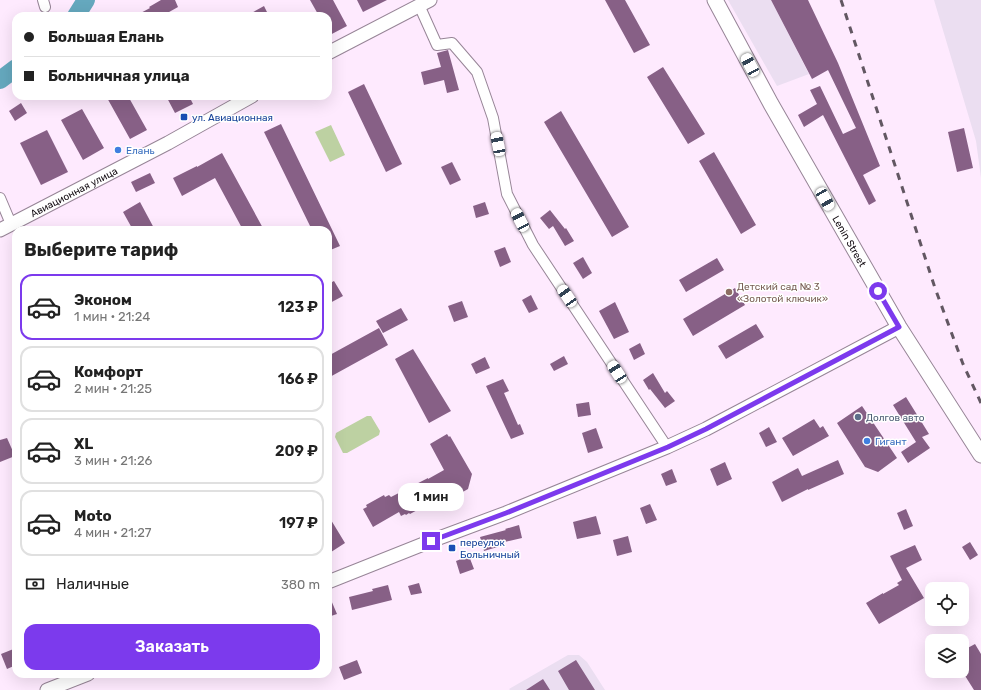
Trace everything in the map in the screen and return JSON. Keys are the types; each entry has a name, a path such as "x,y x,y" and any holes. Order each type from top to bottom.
{"main road":[{"name":"Lenin Street","path":"715,0 771,104 899,327 981,455"}],"street":[{"path":"332,51 424,2 437,45 452,43 477,72 493,118 507,194 533,245 668,447"},
{"name":"Авиационная улица","path":"5,227 168,143 245,100"},
{"path":"0,198 5,227"},
{"path":"332,580 506,513 668,447 712,426 899,327"},
{"path":"47,690 78,678"}],"shaded area":[{"path":"728,0 771,0 809,74 777,86"},
{"path":"934,0 981,0 981,178 976,141"},
{"path":"568,655 579,655 587,662 605,690 509,689"}],"green space":[{"path":"331,125 345,155 330,162 315,132"},
{"path":"367,416 371,416 380,431 379,435 347,453 343,453 335,437 336,433"}],"building":[{"path":"161,0 175,0 178,7 169,12 142,12 150,8 149,7"},
{"path":"310,0 333,0 347,26 332,34 332,12 317,12"},
{"path":"357,0 387,0 363,12"},
{"path":"605,0 625,0 650,45 634,53"},
{"path":"771,0 808,0 838,63 880,166 863,175 876,201 869,205 823,115 804,127 798,115 817,104 810,90 820,86 843,134 856,128 828,70 812,79"},
{"path":"264,6 267,12 253,12"},
{"path":"448,50 459,90 447,93 444,80 424,85 421,72 441,67 437,53"},
{"path":"663,67 705,134 688,144 647,77"},
{"path":"364,84 402,164 386,172 348,92"},
{"path":"108,100 130,100 147,130 130,139"},
{"path":"168,100 191,100 193,104 175,113"},
{"path":"21,103 27,113 15,121 9,111"},
{"path":"82,109 104,148 83,160 61,120"},
{"path":"561,111 629,227 612,237 544,122"},
{"path":"281,124 330,226 310,226 264,132"},
{"path":"964,128 973,168 957,172 948,132"},
{"path":"47,130 68,172 41,185 20,143"},
{"path":"714,152 756,225 741,234 699,161"},
{"path":"222,153 262,226 241,226 215,178 182,196 173,178"},
{"path":"452,162 461,180 450,185 441,167"},
{"path":"150,173 155,183 136,192 131,182"},
{"path":"140,202 153,226 131,226 123,212"},
{"path":"485,202 489,214 476,218 473,206"},
{"path":"550,210 565,229 566,228 574,241 565,246 553,226 549,229 540,218"},
{"path":"332,229 340,246 332,249"},
{"path":"505,247 511,262 500,267 494,251"},
{"path":"583,257 592,273 583,279 573,263"},
{"path":"717,258 724,270 686,292 679,280"},
{"path":"334,281 343,296 332,302 332,282"},
{"path":"735,288 745,305 693,336 683,319"},
{"path":"531,295 538,309 529,313 522,300"},
{"path":"462,301 468,317 454,322 448,306"},
{"path":"615,302 629,332 614,339 599,311"},
{"path":"401,308 408,320 383,333 376,321"},
{"path":"756,324 764,337 726,359 718,346"},
{"path":"379,328 388,345 332,376 332,354"},
{"path":"640,343 645,354 634,360 629,349"},
{"path":"413,349 451,411 429,423 395,359"},
{"path":"564,356 568,364 554,371 550,364"},
{"path":"485,357 490,368 476,374 471,364"},
{"path":"653,373 665,393 667,391 675,401 665,408 650,389 649,390 643,380"},
{"path":"503,379 509,391 504,393 518,425 520,424 524,434 511,439 486,386"},
{"path":"906,397 929,434 922,437 930,448 908,463 901,452 916,442 893,405"},
{"path":"589,402 591,415 578,417 576,404"},
{"name":"Гигант","path":"862,406 897,458 878,472 865,467 837,423"},
{"path":"814,419 820,428 823,426 829,436 793,456 782,438"},
{"path":"769,427 777,442 766,447 759,433"},
{"path":"596,428 603,448 588,453 582,433"},
{"path":"447,434 449,437 450,436 472,474 468,489 445,500 443,496 410,514 401,516 399,512 373,527 363,509 367,507 366,505 384,495 385,497 389,495 391,497 444,470 430,444"},
{"path":"7,438 12,449 12,457 0,462 0,440"},
{"path":"838,460 844,474 782,502 772,482 798,468 802,476"},
{"path":"725,462 732,479 717,486 710,469"},
{"path":"672,469 677,482 666,486 661,474"},
{"path":"650,504 657,520 646,524 640,508"},
{"path":"906,509 913,526 904,530 897,513"},
{"path":"596,516 601,534 577,539 573,522"},
{"path":"332,522 345,543 332,551"},
{"path":"519,525 522,538 500,543 501,546 484,551 480,537"},
{"path":"628,536 632,552 617,556 613,540"},
{"path":"970,542 978,555 970,560 962,547"},
{"path":"915,545 922,560 906,568 924,598 879,624 866,603 899,585 897,583 902,580 890,556"},
{"path":"469,556 474,569 460,574 456,561"},
{"path":"419,583 422,593 411,595 408,586"},
{"path":"388,585 392,600 352,610 349,597 373,591 372,589"},
{"path":"332,602 337,614 332,616"},
{"path":"975,644 981,654 981,690 974,690 966,678 969,678 969,647"},
{"path":"12,650 12,667 7,669 1,654"},
{"path":"357,660 362,673 344,680 339,667"},
{"path":"576,660 595,690 569,690 558,671"},
{"path":"543,679 550,690 526,690"}],"waterway":[{"path":"78,12 86,0"},
{"path":"0,80 12,71"}],"railway":[{"path":"841,0 935,288 963,364 981,403"}],"place":[{"name":"ул. Авиационная","path":"184,117"},
{"name":"Елань","path":"118,150"},
{"name":"Детский сад № 3 «Золотой ключик»","path":"729,292"},
{"name":"Долгов авто","path":"858,417"},
{"name":"Гигант","path":"867,441"},
{"name":"переулок Больничный","path":"452,548"}],"route":[{"path":"431,541 506,513 668,447 706,429 899,327 878,291"}]}
